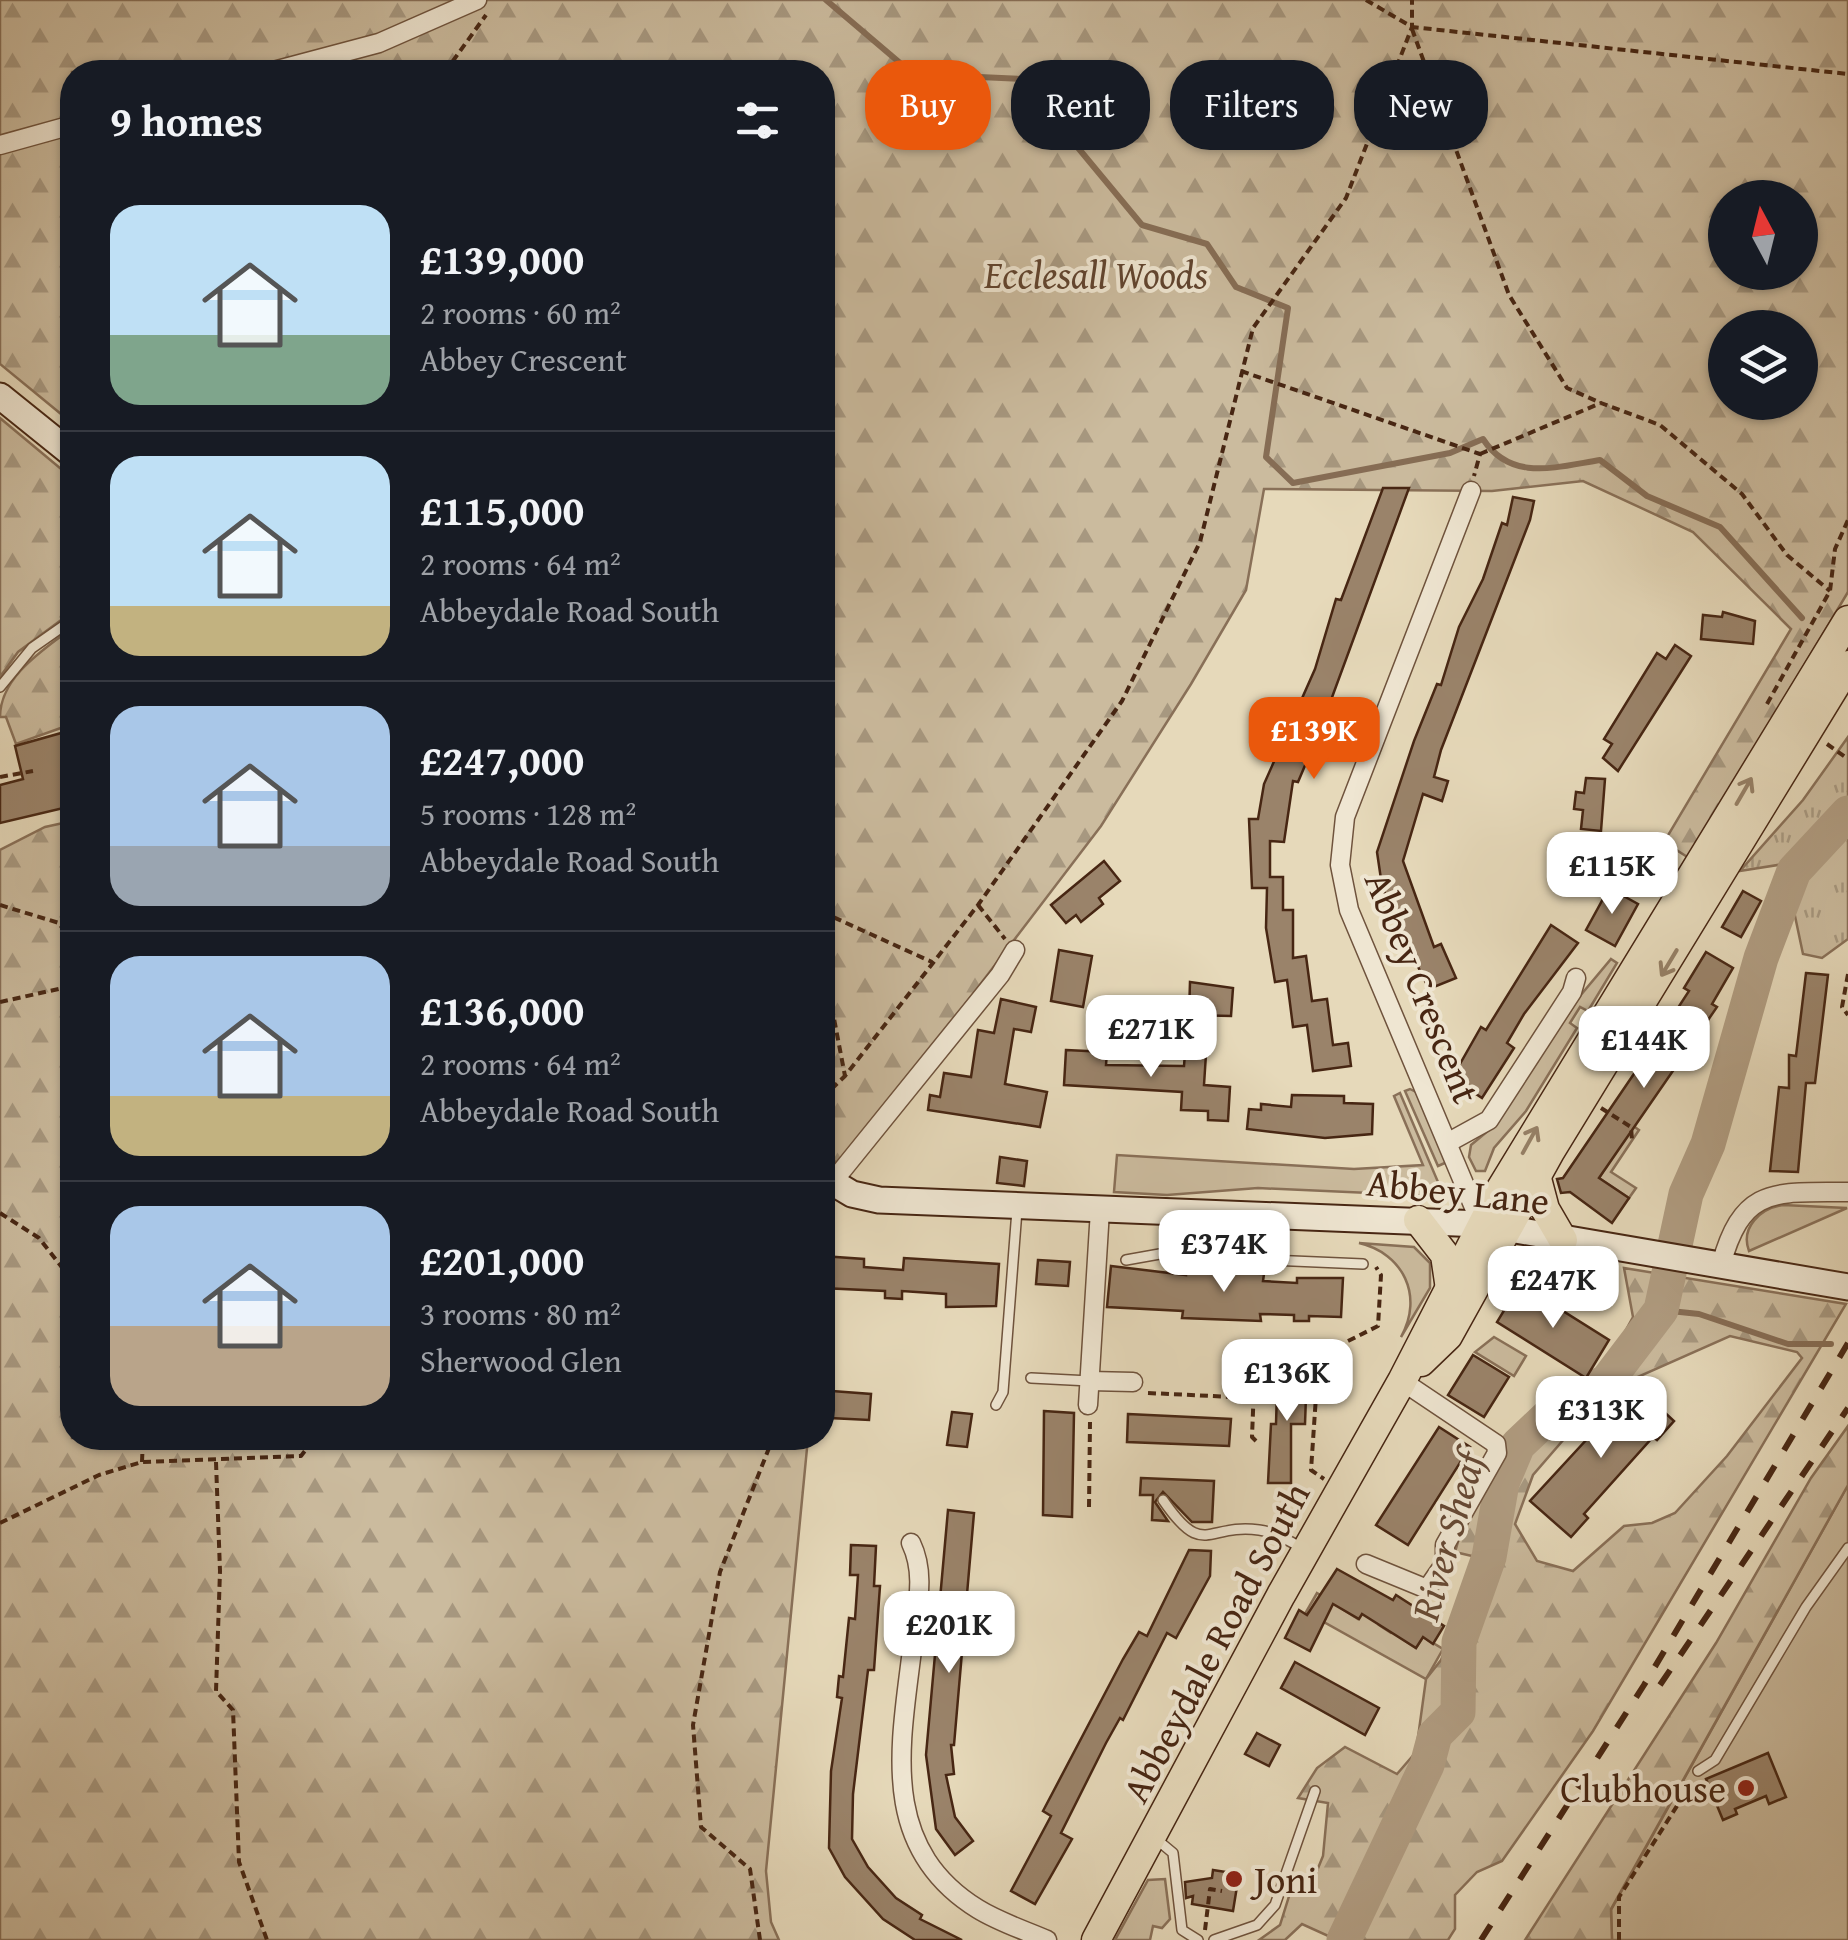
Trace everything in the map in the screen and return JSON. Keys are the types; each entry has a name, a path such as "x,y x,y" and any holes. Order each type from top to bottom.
{"main road":[{"path":"0,396 60,444"},
{"name":"Abbeydale Road South","path":"1096,1940 1450,1289 1494,1226 1848,620"},
{"name":"Abbeydale Road South","path":"1402,1381 1448,1336 1494,1226 1536,1176 1848,666"},
{"path":"1536,1176 1545,1209 1563,1240"},
{"name":"Abbey Lane","path":"835,1183 879,1200 1494,1226 1839,1286"},
{"path":"1418,1220 1446,1255 1450,1289"}],"street":[{"path":"315,60 379,43 482,7"},
{"path":"0,145 60,128"},
{"name":"Abbey Crescent","path":"1471,491 1345,817 1341,842 1349,910 1449,1142 1494,1226"},
{"path":"835,1171 1009,979 1015,950"},
{"path":"1449,1142 1489,1120 1572,992 1576,978"},
{"path":"1711,1264 1754,1202 1778,1192 1848,1192"},
{"path":"1088,1405 1100,1210"},
{"path":"1090,1381 1133,1382"},
{"path":"1366,1564 1427,1589 1445,1562 1445,1544 1498,1452 1496,1444 1402,1381"},
{"path":"911,1543 920,1575 901,1754 906,1816 932,1872 953,1891 980,1910 1047,1940"}],"lane":[{"path":"0,686 32,648 60,628"},
{"path":"0,668 12,672"},
{"path":"996,1405 1003,1392 1017,1204"},
{"path":"1182,1214 1182,1250 1190,1259 1362,1264"},
{"path":"1126,1260 1182,1250"},
{"path":"1031,1378 1090,1381"},
{"path":"1163,1500 1181,1527 1198,1536 1260,1530 1306,1550"},
{"path":"1698,1771 1716,1760 1806,1606 1848,1548"},
{"path":"1214,1940 1256,1925 1275,1905 1315,1790"},
{"path":"1153,1837 1172,1852 1182,1930 1201,1940"}],"path":[{"path":"1366,0 1412,27 1848,74"},
{"path":"1412,0 1412,27 1508,295 1567,388 1660,425 1742,494 1787,555 1830,591"},
{"path":"452,60 482,7"},
{"path":"835,1086 978,905 1122,701 1200,542 1240,370 1254,328 1346,198 1412,27"},
{"path":"1240,370 1479,454 1601,404"},
{"path":"1471,491 1479,454"},
{"path":"1765,708 1830,591 1835,549 1848,520"},
{"path":"0,777 32,772"},
{"path":"0,905 60,925"},
{"path":"978,905 1015,950"},
{"path":"835,918 933,962"},
{"path":"1848,974 1842,1007 1848,1015"},
{"path":"0,1002 60,989"},
{"path":"835,1024 845,1076"},
{"path":"1584,1098 1630,1127 1632,1140"},
{"path":"0,1214 39,1238 60,1265"},
{"path":"1348,1341 1374,1330 1379,1322 1381,1272 1362,1264"},
{"path":"1256,1441 1252,1437 1256,1361 1318,1367 1311,1470 1340,1490"},
{"path":"1133,1382 1132,1392 1232,1397 1234,1376 1254,1377"},
{"path":"1088,1405 1092,1462 1088,1507"},
{"path":"142,1450 142,1462"},
{"path":"0,1523 98,1476 142,1462 301,1456 306,1450"},
{"path":"760,1940 750,1869 701,1827 693,1726 720,1572 768,1450"},
{"path":"216,1462 220,1571 216,1691 233,1710 240,1862 267,1940"},
{"path":"1619,1940 1618,1897 1662,1835 1698,1771"},
{"path":"1201,1940 1210,1889 1222,1891"}],"green space":[{"name":"Ecclesall Woods","path":"0,0 1848,0 1848,592 1689,858 1664,842 1791,629 1693,532 1583,481 1492,491 1264,489 1246,590 1191,684 1101,826 841,1167 835,1162 835,60 60,60 60,413 0,364"},
{"path":"0,418 60,468 60,621 18,652 0,677"},
{"path":"60,637 60,728 16,744 6,717 0,717 2,703 15,677"},
{"path":"1848,737 1848,939 1822,958 1803,954 1784,864 1740,871 1803,800"},
{"path":"60,824 60,1450 807,1450 766,1871 771,1922 779,1940 0,1940 0,850"},
{"path":"1611,959 1617,963 1588,1011 1580,1007 1570,1023 1577,1028 1526,1111 1494,1148 1485,1171 1476,1171 1469,1157 1471,1145 1494,1126 1580,996"},
{"path":"1405,1091 1416,1092 1447,1162 1438,1166"},
{"path":"1400,1093 1441,1189 1436,1196 1258,1188 1167,1195 1114,1192 1117,1155 1354,1169 1423,1165 1394,1096"},
{"path":"1632,1125 1639,1130 1611,1172 1636,1188 1629,1198 1599,1178"},
{"path":"1783,1205 1847,1208 1749,1251 1747,1234 1754,1220"},
{"path":"1359,1243 1414,1247 1430,1263 1430,1288 1401,1337 1410,1306 1405,1278 1387,1256"},
{"path":"1624,1268 1846,1304 1593,1731 1502,1861 1477,1872 1455,1895 1455,1929 1448,1940 1337,1940 1302,1924 1285,1940 1259,1940 1280,1925 1291,1890 1310,1888 1323,1856 1328,1803 1298,1798 1317,1768 1345,1747 1397,1774 1416,1752 1426,1679 1441,1660 1473,1586 1472,1556 1455,1552 1460,1535 1494,1469 1523,1425 1560,1395 1583,1389 1597,1401 1533,1475 1515,1524 1537,1561 1573,1571 1624,1526 1652,1523 1675,1513 1727,1456 1802,1358 1797,1352 1730,1336 1633,1379 1618,1391 1592,1377 1611,1357 1633,1317"},
{"path":"1494,1337 1526,1356 1514,1376 1475,1352"},
{"path":"1848,1426 1848,1485 1611,1909 1612,1940 1525,1940 1716,1643 1811,1478"},
{"path":"1848,1485 1848,1940 1612,1940 1611,1910"},
{"path":"1317,1593 1335,1603 1351,1598 1344,1610 1358,1619 1366,1607 1383,1617 1379,1625 1391,1633 1410,1629 1404,1640 1416,1648 1423,1637 1443,1649 1426,1679 1306,1612"},
{"path":"1165,1879 1170,1919 1162,1928 1153,1926 1150,1940 1115,1940 1148,1880"}],"building":[{"path":"1383,488 1409,488 1320,730 1298,782 1293,781 1284,842 1270,841 1270,877 1283,877 1283,910 1293,910 1293,958 1306,956 1312,1001 1327,999 1333,1045 1348,1043 1351,1066 1313,1071 1307,1025 1293,1027 1287,980 1275,982 1266,928 1267,888 1252,888 1249,819 1258,819 1264,784 1315,669 1336,599 1341,600"},
{"path":"1513,497 1534,501 1530,520 1441,750 1434,777 1448,781 1442,801 1423,794 1403,861 1434,947 1441,944 1456,978 1429,989 1382,886 1377,852 1414,741 1437,684 1441,685 1459,627 1483,579 1502,523 1507,525"},
{"path":"1723,612 1755,621 1753,644 1701,639 1703,615 1722,617"},
{"path":"1675,645 1691,656 1618,771 1603,758 1612,744 1604,739 1657,653 1666,659"},
{"path":"60,733 60,809 0,823 0,785 23,779 15,746"},
{"path":"1586,778 1605,779 1601,831 1581,829 1583,810 1574,809 1576,792 1584,793"},
{"path":"1104,861 1120,881 1099,898 1103,904 1081,922 1076,915 1066,923 1051,905"},
{"path":"1609,888 1638,904 1615,946 1586,930"},
{"path":"1743,891 1761,901 1741,937 1722,927"},
{"path":"1551,925 1578,943 1524,1014 1507,1043 1514,1048 1482,1098 1452,1078 1481,1027 1486,1030"},
{"path":"1059,950 1092,956 1083,1007 1051,1001"},
{"path":"1706,952 1733,968 1712,1004 1717,1007 1599,1178 1629,1198 1612,1223 1570,1192 1561,1193 1557,1179 1563,1178 1657,1040 1689,991 1684,988"},
{"path":"1806,973 1828,975 1815,1083 1806,1083 1798,1172 1770,1171 1779,1087 1789,1088 1789,1055 1796,1056"},
{"path":"1190,982 1233,988 1231,1016 1189,1015"},
{"path":"1001,999 1036,1007 1031,1032 1014,1029 1005,1084 1047,1092 1040,1127 928,1110 930,1095 940,1097 944,1073 971,1077 978,1030 994,1033"},
{"path":"1066,1050 1107,1052 1106,1065 1184,1066 1185,1053 1206,1054 1204,1085 1230,1087 1228,1121 1208,1120 1208,1111 1181,1110 1182,1092 1064,1085"},
{"path":"1292,1095 1344,1096 1344,1103 1373,1104 1372,1134 1325,1138 1247,1129 1249,1109 1261,1110 1261,1104 1291,1107"},
{"path":"1000,1157 1027,1161 1024,1186 997,1183"},
{"path":"835,1257 864,1259 864,1267 903,1270 904,1258 999,1264 996,1306 946,1307 946,1294 902,1291 902,1299 885,1298 885,1291 835,1289"},
{"path":"1038,1260 1070,1262 1068,1286 1036,1284"},
{"path":"1111,1266 1186,1275 1186,1271 1264,1274 1263,1281 1297,1283 1297,1278 1343,1278 1341,1317 1309,1316 1309,1321 1294,1321 1294,1315 1260,1314 1261,1321 1182,1318 1183,1311 1107,1307"},
{"path":"1520,1284 1609,1340 1586,1378 1497,1322"},
{"path":"1473,1355 1509,1377 1484,1417 1448,1395"},
{"path":"1286,1368 1307,1368 1305,1424 1291,1424 1291,1483 1268,1483 1271,1424 1276,1424 1277,1391 1285,1392"},
{"path":"1636,1386 1674,1421 1657,1440 1653,1437 1584,1514 1588,1518 1571,1537 1530,1501"},
{"path":"835,1391 871,1394 869,1420 835,1418"},
{"path":"1044,1411 1074,1413 1072,1517 1043,1515"},
{"path":"952,1412 972,1414 967,1447 947,1445"},
{"path":"1128,1414 1231,1419 1229,1446 1127,1442"},
{"path":"1439,1427 1470,1447 1408,1545 1376,1525"},
{"path":"1141,1478 1214,1481 1212,1522 1192,1522 1163,1492 1155,1502 1168,1521 1152,1520 1153,1495 1140,1495"},
{"path":"948,1510 974,1513 951,1745 954,1774 946,1775 955,1817 973,1841 955,1855 936,1829 926,1755"},
{"path":"851,1545 876,1546 874,1586 880,1586 874,1670 868,1670 853,1794 852,1839 868,1867 896,1898 922,1915 920,1919 962,1940 915,1940 883,1919 845,1877 829,1848 831,1771 842,1698 837,1697 839,1676 843,1677 849,1618 855,1619 858,1575 850,1575"},
{"path":"1189,1550 1211,1551 1210,1576 1176,1638 1167,1633 1123,1720 1120,1718 1106,1743 1061,1833 1072,1839 1035,1904 1011,1891 1051,1816 1043,1811 1139,1632 1147,1636"},
{"path":"1337,1569 1393,1600 1396,1595 1444,1626 1433,1644 1423,1637 1416,1648 1362,1614 1359,1619 1333,1604 1310,1651 1285,1638 1299,1610 1307,1615"},
{"path":"1295,1662 1379,1708 1365,1735 1281,1688"},
{"path":"1257,1733 1280,1745 1269,1766 1245,1754"},
{"name":"Clubhouse","path":"1768,1753 1786,1797 1769,1804 1766,1796 1735,1809 1737,1814 1723,1820 1706,1779"},
{"path":"1213,1870 1239,1874 1233,1911 1192,1904 1193,1896 1186,1898 1185,1882 1212,1878"}],"waterway":[{"path":"826,0 913,74 1021,79 1142,225 1207,244 1236,287 1288,308 1266,457 1293,483 1450,453 1483,439 1494,453 1521,466 1551,468 1600,460 1647,496 1720,527 1802,618"},
{"name":"River Sheaf","path":"1344,1940 1427,1765 1435,1735 1458,1712 1459,1642 1489,1557 1502,1483 1518,1445 1555,1410 1607,1381 1661,1310 1686,1194 1708,1144 1761,958 1794,871 1848,813"},
{"path":"1661,1310 1699,1314 1788,1344 1831,1344"}],"railway":[{"path":"1481,1940 1644,1685 1848,1343"},
{"path":"1660,1685 1848,1408"}],"place":[{"name":"Clubhouse","path":"1746,1788"},
{"name":"Joni","path":"1234,1879"}]}
